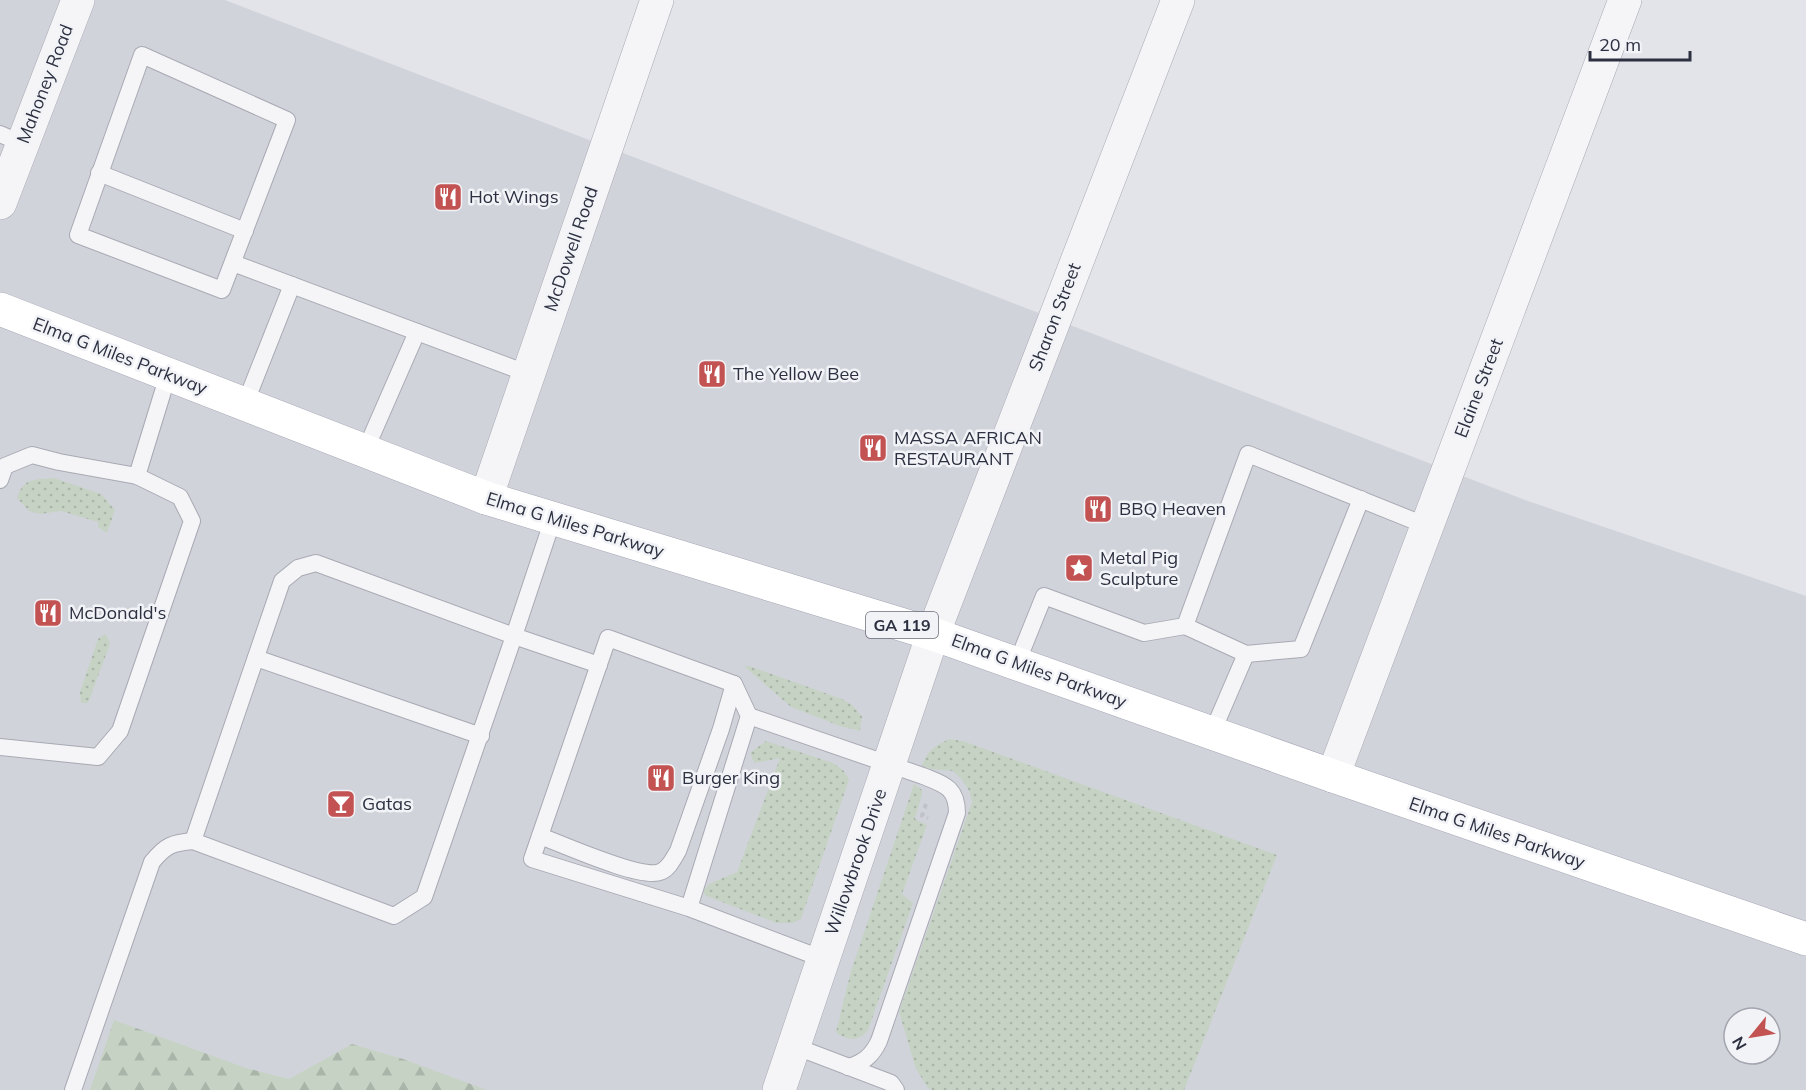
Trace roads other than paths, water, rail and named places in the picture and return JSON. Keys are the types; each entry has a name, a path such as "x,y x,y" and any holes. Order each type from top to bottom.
{"main road":[{"name":"Elma G Miles Parkway","path":"0,309 486,498 933,634 1333,776 1806,939"}],"street":[{"name":"Mahoney Road","path":"0,202 11,139 78,0"},
{"name":"McDowell Road","path":"486,498 657,0"},
{"name":"Sharon Street","path":"933,634 1178,0"},
{"name":"Elaine Street","path":"1333,776 1625,0"},
{"name":"Willowbrook Drive","path":"779,1090 933,634"}],"lane":[{"path":"142,55 287,120 222,290 78,235 99,173 142,55"},
{"path":"99,173 245,231"},
{"path":"233,263 529,374"},
{"path":"245,404 292,285"},
{"path":"365,451 417,332"},
{"path":"137,476 168,375"},
{"path":"0,747 98,757 120,731 192,521 180,497 137,476 59,462 32,454 2,467"},
{"path":"1185,626 1248,454 1427,526"},
{"path":"1017,663 1044,596 1144,633 1185,626 1246,654 1301,649 1360,499"},
{"path":"73,1090 152,862 163,848 174,843 193,841 394,916 424,897 481,736 553,519"},
{"path":"193,841 282,581 297,568 316,563 599,665"},
{"path":"689,908 749,716 734,684 608,638 532,859 689,908 823,958"},
{"path":"1212,733 1246,654"},
{"path":"256,658 481,736"},
{"path":"540,836 613,864 644,873 659,873 670,864 678,851 721,729 734,684"},
{"path":"749,716 889,764 947,787 957,803 957,813 879,1041 874,1052 867,1059 848,1067"},
{"path":"794,1046 891,1083 896,1090"}],"place":[{"name":"Hot Wings","path":"448,197"},
{"name":"The Yellow Bee","path":"712,374"},
{"name":"MASSA AFRICAN RESTAURANT","path":"873,448"},
{"name":"BBQ Heaven","path":"1098,509"},
{"name":"Metal Pig Sculpture","path":"1079,568"},
{"name":"McDonald's","path":"48,613"},
{"name":"Burger King","path":"661,778"},
{"name":"Gatas","path":"341,804"}]}
